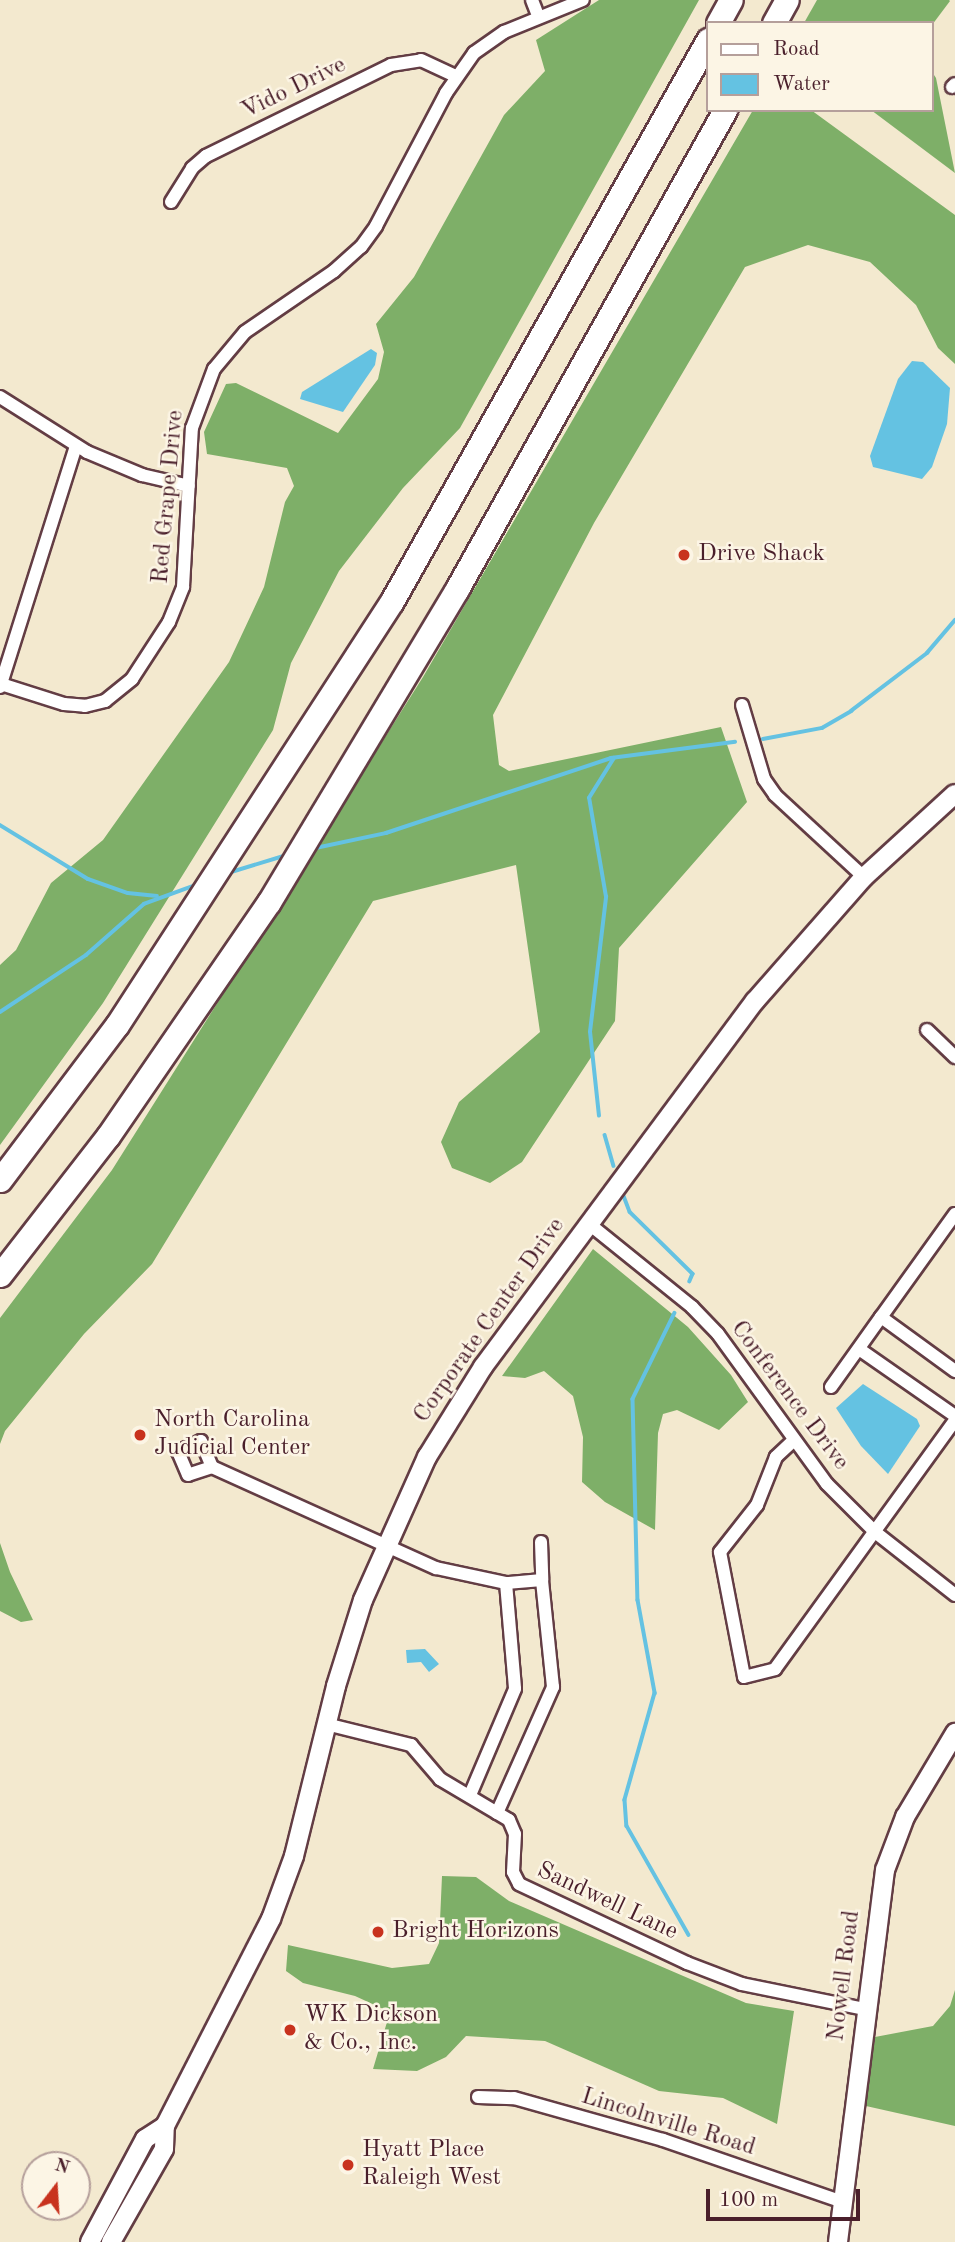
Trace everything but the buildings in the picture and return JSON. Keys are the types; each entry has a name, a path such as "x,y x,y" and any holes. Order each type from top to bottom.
{"highway":[{"path":"719,21 731,0"},
{"path":"775,21 787,0"},
{"path":"0,1180 117,1025 393,601 706,44"},
{"path":"0,1275 108,1136 269,902 457,589 724,112"}],"street":[{"path":"532,0 538,16"},
{"name":"Red Grape Drive","path":"1,686 64,704 85,706 105,701 124,688 180,598 188,564 189,486 195,413 214,369 245,332 334,271 361,247 455,76 482,45 538,16 583,0"},
{"name":"Vido Drive","path":"171,202 192,168 206,156 391,65 421,60 455,76"},
{"path":"0,397 76,446 142,475 189,486"},
{"path":"1,686 76,446"},
{"path":"741,705 764,779 775,795 864,877"},
{"name":"Corporate Center Drive","path":"111,2242 164,2149 165,2126 271,1919 294,1856 349,1642 386,1542 427,1457 462,1398 588,1223 755,1001 864,877 955,794"},
{"path":"927,1030 955,1056"},
{"path":"831,1387 955,1214"},
{"name":"Conference Drive","path":"588,1223 718,1334 827,1484 875,1532 955,1595"},
{"path":"881,1317 955,1371"},
{"path":"794,1440 776,1458 757,1505 720,1552 744,1677 775,1670 955,1418 859,1349"},
{"path":"212,1466 386,1542 436,1568 506,1583 542,1580"},
{"path":"498,1813 554,1687 542,1580 541,1542"},
{"path":"470,1795 515,1689 506,1583"},
{"name":"Sandwell Lane","path":"326,1724 411,1745 440,1779 509,1819 515,1833 513,1872 519,1884 687,1963 742,1984 865,2010"},
{"name":"Nowell Road","path":"838,2242 865,2010 890,1854 905,1817 955,1733"},
{"name":"Lincolnville Road","path":"478,2097 514,2098 663,2140 844,2202"},
{"name":"Corporate Center Drive","path":"90,2242 145,2139 165,2126"}],"green space":[{"path":"599,0 699,0 460,428 403,488 339,571 291,663 273,730 103,1003 0,1145 0,965 16,950 51,883 103,840 229,662 264,587 285,502 294,486 287,468 207,454 204,432 226,384 236,383 338,433 378,379 384,352 376,324 414,277 504,115 545,71 536,40"},
{"path":"817,0 950,1 934,22 805,21"},
{"path":"934,75 955,173 874,112 934,112"},
{"path":"752,112 814,112 955,215 955,364 938,348 916,305 870,262 808,245 745,267 594,523 493,715 499,765 509,771 721,727 747,802 619,948 615,1021 522,1162 490,1183 452,1168 441,1142 459,1102 540,1032 516,865 373,901 152,1264 84,1334 5,1431 0,1444 0,1318 112,1170 423,677"},
{"path":"593,1249 688,1327 731,1375 748,1402 719,1430 677,1410 663,1414 658,1433 655,1530 605,1502 582,1482 583,1437 573,1396 544,1371 525,1378 502,1376"},
{"path":"0,1543 10,1572 33,1620 21,1622 0,1611"},
{"path":"442,1876 476,1877 509,1901 746,2003 794,2011 777,2124 723,2098 659,2091 545,2041 466,2036 446,2057 417,2071 373,2069 390,2012 355,1996 303,1983 286,1971 288,1945 392,1968 429,1964 439,1943"},
{"path":"955,1990 955,2126 866,2106 875,2037 933,2026 950,2006"}],"water":[{"path":"371,349 377,353 375,365 343,412 300,399 302,392"},
{"path":"912,361 923,362 950,388 947,424 932,467 922,479 873,467 870,456 898,379"},
{"path":"863,1384 917,1419 920,1426 888,1474 861,1446 836,1408"},
{"path":"425,1649 439,1664 429,1672 421,1662 407,1663 406,1650"}],"waterway":[{"path":"763,739 822,728 851,711 927,653 955,620"},
{"path":"311,849 386,833 611,758 735,742"},
{"path":"599,1116 590,1032 606,897 589,798 614,758"},
{"path":"0,825 88,879 128,893 157,896"},
{"path":"228,873 287,855"},
{"path":"0,1012 86,955 144,904 196,885"},
{"path":"605,1135 614,1166"},
{"path":"622,1191 630,1212 693,1274 690,1281"},
{"path":"675,1313 633,1399 638,1600 655,1693 625,1800 627,1826 689,1935"}],"place":[{"name":"Drive Shack","path":"684,555"},
{"name":"North Carolina Judicial Center","path":"140,1435"},
{"name":"Bright Horizons","path":"378,1932"},
{"name":"WK Dickson & Co., Inc.","path":"290,2030"},
{"name":"Hyatt Place Raleigh West","path":"348,2165"}]}
